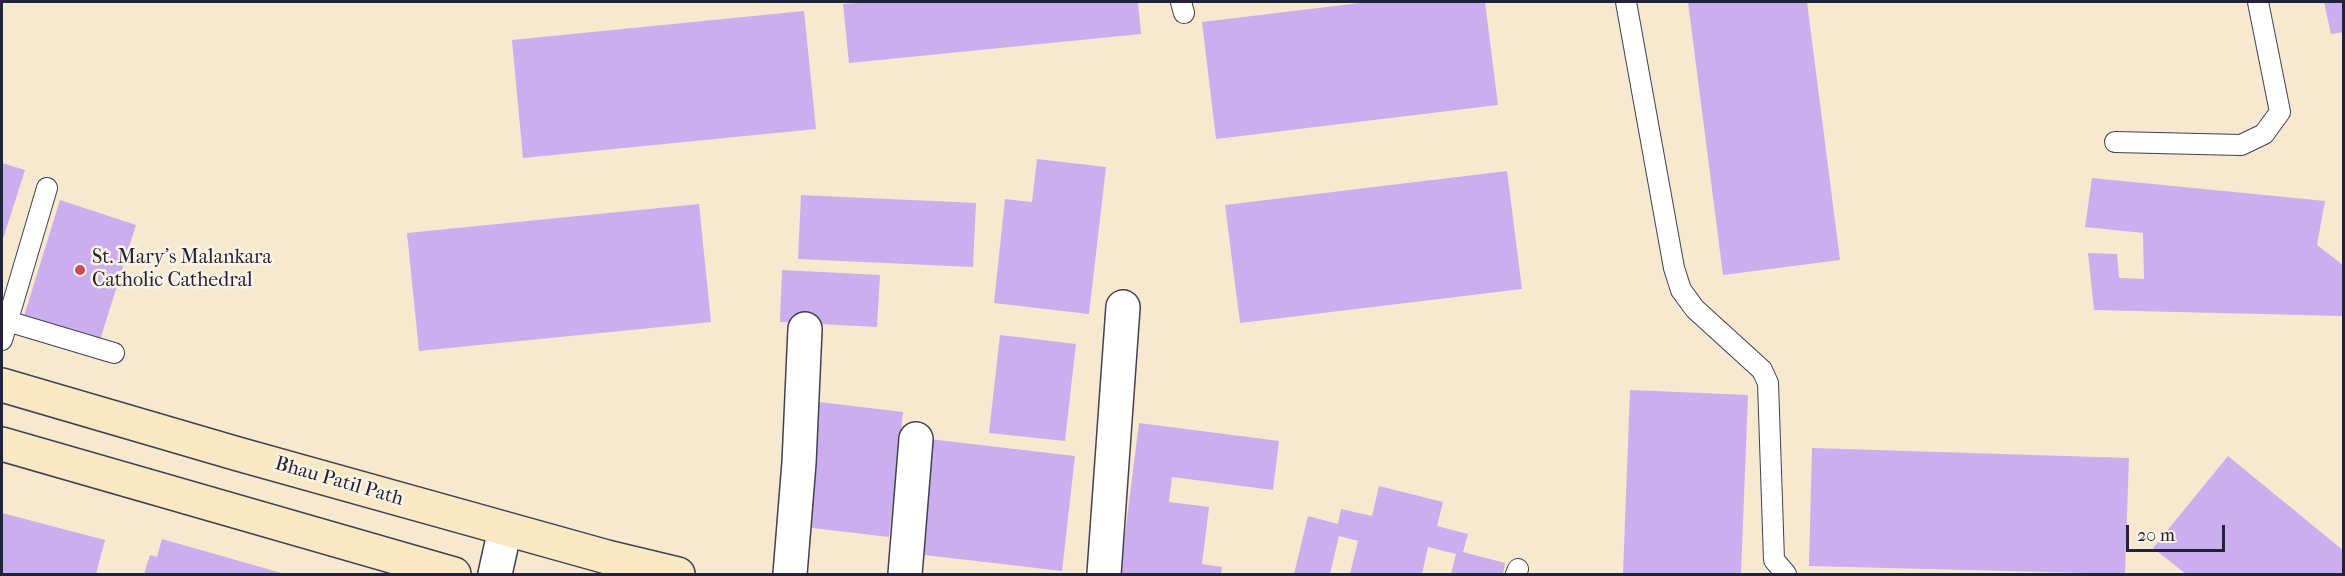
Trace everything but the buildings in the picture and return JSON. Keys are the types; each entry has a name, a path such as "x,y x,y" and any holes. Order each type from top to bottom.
{"main road":[{"name":"Bhau Patil Path","path":"2,385 505,529 678,574"},
{"path":"2,444 454,574"}],"street":[{"path":"1104,574 1123,307"},
{"path":"790,574 799,463 805,329"},
{"path":"905,574 916,439"},
{"path":"495,574 505,529"}],"lane":[{"path":"1626,2 1674,268 1681,290 1695,309 1762,370 1768,383 1774,560 1786,574"},
{"path":"2115,142 2241,145 2264,134 2280,112 2258,2"},
{"path":"2,340 47,188"},
{"path":"7,321 114,353"}],"place":[{"name":"St. Mary's Malankara Catholic Cathedral","path":"80,270"}]}
